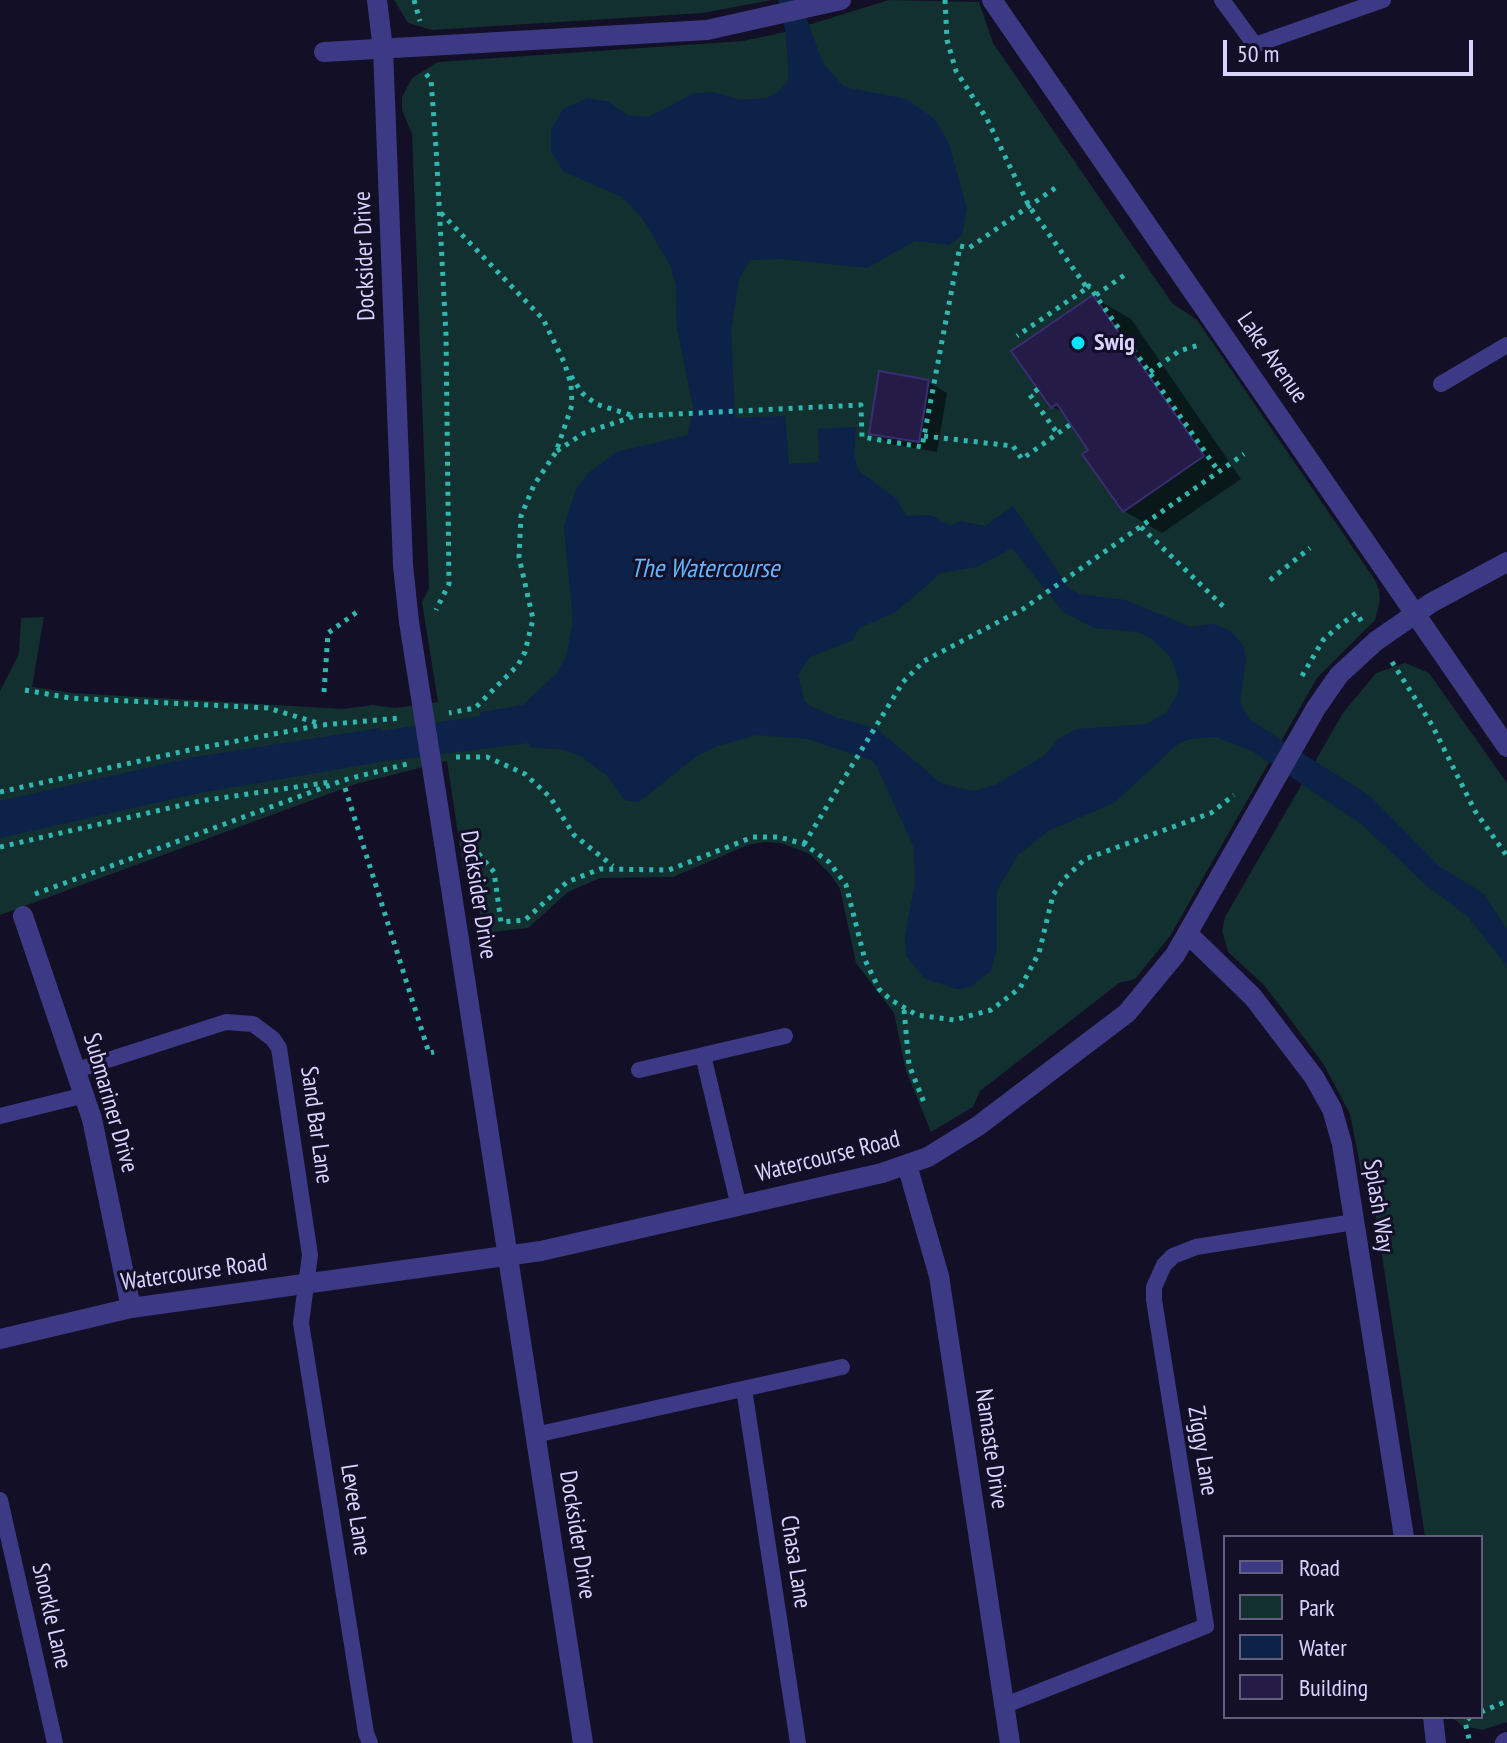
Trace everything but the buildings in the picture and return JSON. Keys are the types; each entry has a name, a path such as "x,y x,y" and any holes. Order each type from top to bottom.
{"street":[{"path":"377,0 383,49"},
{"name":"Lake Avenue","path":"992,0 1507,747"},
{"path":"324,52 707,30 838,1"},
{"name":"Docksider Drive","path":"383,49 403,565 409,622 583,1743"},
{"name":"Watercourse Road","path":"0,1339 131,1308 541,1251 739,1207 907,1165 978,1126 1109,1029 1161,975 1188,934 1339,675 1376,641 1417,613 1507,562"},
{"name":"Submariner Drive","path":"23,916 85,1095 131,1308"},
{"name":"Splash Way","path":"1188,934 1253,997 1324,1092 1338,1126 1404,1535"},
{"name":"Namaste Drive","path":"907,1165 939,1276 1010,1743"},
{"path":"1433,1719 1436,1743"}],"lane":[{"path":"1222,0 1255,45 1383,0"},
{"path":"1441,384 1507,345"},
{"name":"Sand Bar Lane","path":"77,1070 226,1022 253,1024 273,1039 283,1060 310,1255 304,1283"},
{"path":"639,1070 785,1036"},
{"path":"703,1055 739,1207"},
{"path":"0,1116 85,1095"},
{"name":"Ziggy Lane","path":"1003,1706 1206,1626 1154,1300 1158,1276 1164,1265 1173,1256 1196,1247 1354,1222"},
{"name":"Levee Lane","path":"304,1283 301,1323 370,1743"},
{"path":"535,1435 842,1367"},
{"name":"Chasa Lane","path":"744,1389 798,1743"},
{"name":"Snorkle Lane","path":"0,1500 55,1743"}],"path":[{"path":"414,0 415,14 422,23"},
{"path":"945,0 947,40 956,71 987,119 1029,206 1087,288"},
{"path":"426,73 431,80 441,213 449,584 434,615"},
{"path":"556,452 584,433 635,416 861,405 862,437 922,447 960,246 969,248 1058,186"},
{"path":"441,213 543,319 582,393 596,404 635,416"},
{"path":"1096,295 1126,274"},
{"path":"1017,336 1089,286 1219,472"},
{"path":"1150,372 1179,351 1204,343"},
{"path":"446,714 471,710 518,665 525,652 533,619 519,557 521,516 534,485 556,452 572,405 571,384 564,362"},
{"path":"1038,389 1030,395 1058,434"},
{"path":"924,436 1013,446 1022,459 1071,424"},
{"path":"804,844 853,769 903,682 924,661 1000,623 1244,454"},
{"path":"1141,527 1227,610"},
{"path":"1270,580 1310,548"},
{"path":"324,692 328,633 357,612"},
{"path":"1376,641 1419,703 1475,811 1507,856"},
{"path":"25,690 70,698 268,708 322,725"},
{"path":"0,792 194,749 322,725 415,716"},
{"path":"442,759 478,755 525,774 550,797 574,835 614,867"},
{"path":"0,847 200,801 344,780 416,763"},
{"path":"30,896 344,780"},
{"path":"470,837 473,847 494,872 501,922 525,920 567,882 585,873 614,867 669,870 753,837 779,837 804,844 829,862 838,873 851,899 871,976 879,989 904,1009 932,1018 954,1020 975,1016 1006,1002 1030,973 1053,895 1074,869 1098,852 1211,813 1243,783"},
{"path":"345,788 429,1053 434,1052"},
{"path":"904,1009 909,1065 925,1105"},
{"path":"1483,1711 1507,1701"},
{"path":"1468,1719 1465,1722 1470,1743"}],"green space":[{"path":"394,0 771,0 703,13 432,30 408,23"},
{"path":"889,0 979,2 993,43 1172,303 1197,320 1379,590 1380,601 1375,620 1317,678 1170,936 1135,979 1119,983 980,1091 973,1107 931,1132 906,1071 894,1013 856,963 840,889 810,854 781,843 764,842 748,845 673,877 600,878 568,892 528,928 483,933 475,881 463,867 447,761 356,784 0,915 0,691 19,654 21,618 44,617 32,687 73,693 343,709 373,705 395,708 438,702 422,602 429,588 412,134 402,110 402,97 412,78 438,62 743,41 785,32"},
{"path":"1405,663 1429,673 1507,783 1507,1722 1482,1730 1461,1725 1454,1719 1483,1719 1483,1535 1425,1535 1371,1184 1362,1175 1350,1114 1324,1065 1284,1011 1263,984 1228,952 1222,931 1225,917 1343,713 1376,673"}],"water":[{"name":"The Watercourse","path":"778,0 800,0 823,63 844,87 906,99 934,118 949,143 967,209 962,236 949,245 915,241 867,268 782,259 750,260 739,279 731,331 735,418 785,416 789,464 819,462 818,429 856,427 854,455 859,471 897,499 906,516 931,515 951,526 960,521 985,526 1013,506 1069,588 1079,594 1125,600 1191,627 1214,624 1231,631 1244,647 1246,659 1240,702 1250,720 1370,796 1438,865 1484,894 1507,929 1507,966 1467,916 1428,887 1360,823 1252,751 1215,737 1189,739 1177,745 1114,803 1050,830 1018,855 997,891 997,948 991,971 970,987 957,989 925,979 906,956 905,934 915,884 914,848 877,767 871,760 807,739 756,735 717,746 697,756 639,802 624,800 606,775 582,757 565,750 530,747 529,743 386,761 200,793 0,838 0,801 195,757 480,716 481,712 523,705 557,673 566,657 573,622 564,526 576,490 587,474 616,452 688,435 693,407 677,328 676,285 670,265 642,218 622,197 564,172 551,152 551,130 563,109 587,98 609,102 627,115 648,117 695,93 714,92 740,100 767,98 788,81 785,29","holes":["1012,548 1063,612 1094,628 1137,632 1150,638 1170,656 1179,681 1178,693 1166,713 1146,724 1077,729 1058,739 1045,755 995,785 973,791 942,784 877,729 838,718 810,706 804,700 798,675 810,657 853,640 859,628 896,612 941,573 977,567"]}],"place":[{"name":"Swig","path":"1078,343"}]}
